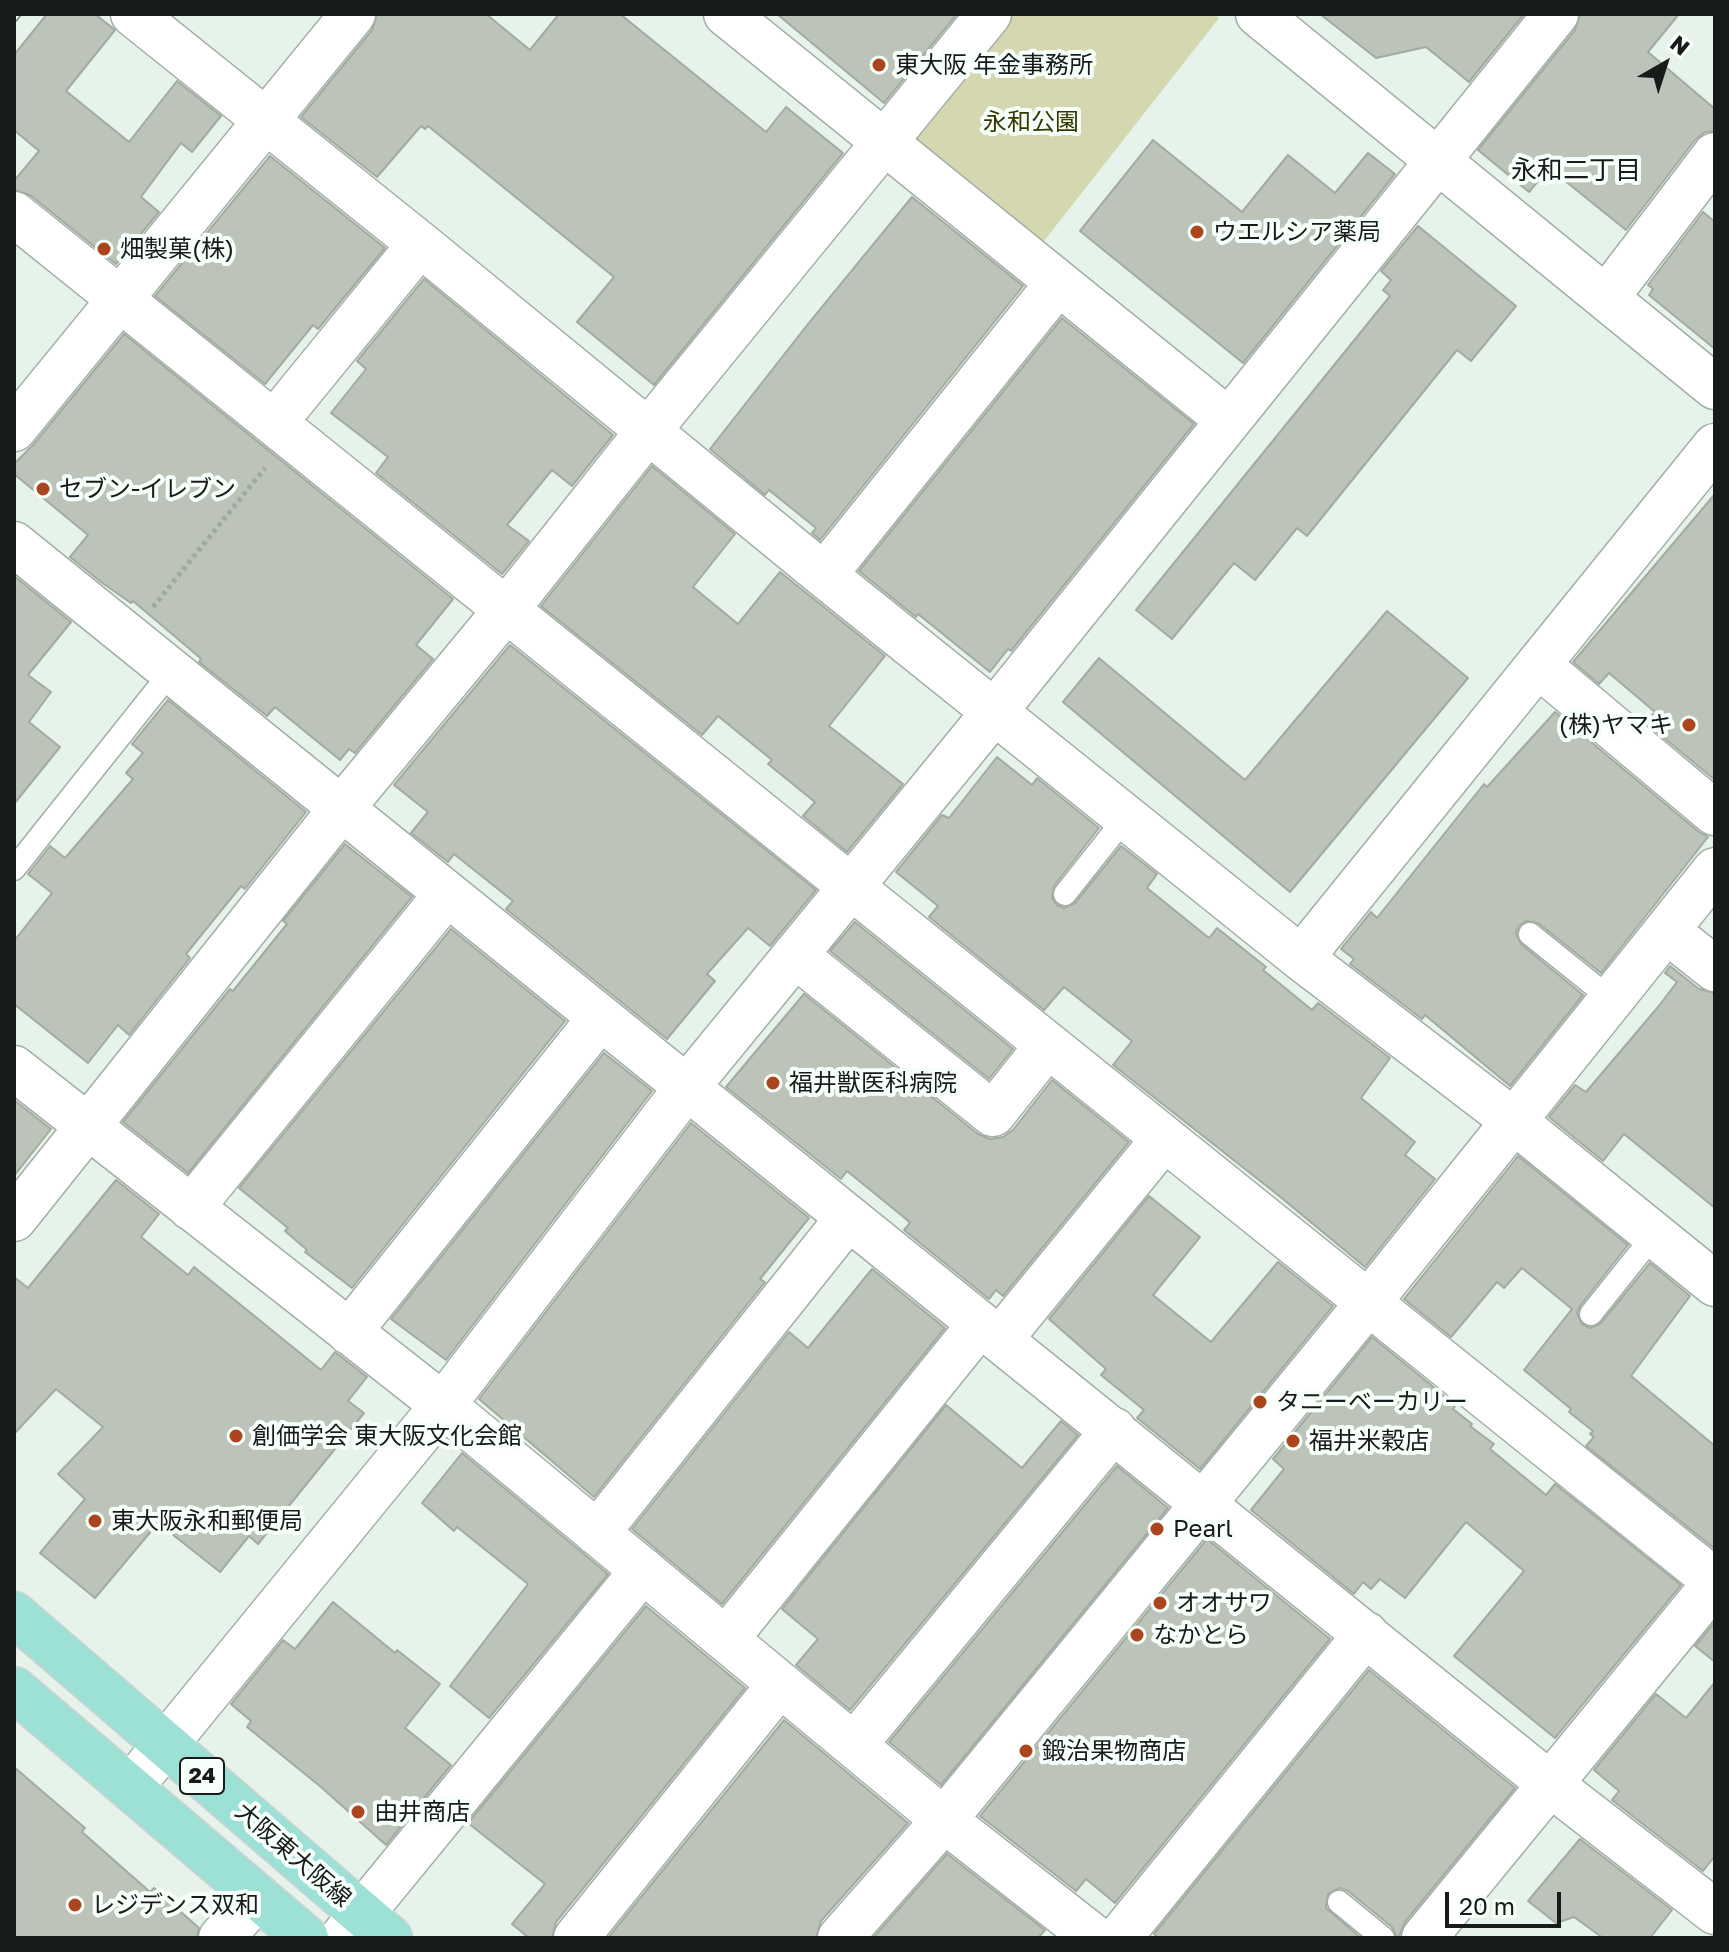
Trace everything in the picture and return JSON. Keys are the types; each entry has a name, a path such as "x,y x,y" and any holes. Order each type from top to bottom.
{"main road":[{"name":"大阪東大阪線","path":"14,1614 166,1746 365,1930"},
{"name":"24","path":"18,1700 130,1788 306,1938"}],"street":[{"path":"133,14 1301,958 1515,1122 1715,1284"},
{"path":"14,429 353,14"},
{"path":"726,14 1228,420"},
{"path":"14,1219 341,809 989,14"},
{"path":"1258,14 1715,387"},
{"path":"130,1788 443,1405 687,1087 995,711 1556,14"},
{"path":"1606,298 1715,155"},
{"path":"14,214 1715,1582 1424,1938"},
{"path":"283,430 420,244"},
{"path":"824,575 1058,283"},
{"path":"1301,958 1715,446"},
{"path":"14,544 1550,1784 1715,1912"},
{"path":"1538,665 1715,813"},
{"path":"840,1938 944,1820 1368,1303 1715,870"},
{"path":"191,1208 446,895"},
{"path":"1667,931 1715,969"},
{"path":"795,955 993,1114 1047,1046"},
{"path":"349,1332 600,1018"},
{"path":"14,1068 443,1405 944,1820 1094,1936 1366,1634"},
{"path":"726,1639 990,1331 1163,1140"},
{"path":"597,1533 848,1218"},
{"path":"854,1745 1114,1430"},
{"path":"365,1930 643,1570"},
{"path":"576,1938 780,1684"},
{"path":"221,1938 258,1897"}],"lane":[{"path":"14,869 171,672"},
{"path":"1065,894 1126,817"},
{"path":"1530,934 1612,1000"},
{"path":"1591,1314 1654,1235"},
{"path":"1339,1902 1383,1938"}],"path":[{"path":"128,637 283,430"}],"green space":[{"name":"永和公園","path":"1010,14 1214,14 1219,18 1040,246 909,140"}],"building":[{"path":"47,14 95,14 115,30 66,91 129,142 177,81 221,116 192,152 181,143 141,197 159,212 116,264 30,195 14,190 14,181 39,151 14,130 14,55"},
{"path":"377,14 486,14 530,50 559,14 620,14 766,132 786,107 843,153 654,385 577,322 614,277 428,126 425,129 421,126 377,177 301,117 372,30"},
{"name":"東大阪 年金事務所","path":"777,14 957,14 884,103"},
{"path":"1320,14 1524,14 1469,82 1426,47 1376,58"},
{"path":"1580,14 1679,14 1648,52 1715,109 1715,131 1705,132 1695,140 1626,230 1549,168 1529,192 1478,150 1575,30"},
{"path":"1153,140 1242,212 1288,155 1335,193 1368,153 1395,174 1243,363 1080,231"},
{"path":"270,156 385,248 318,329 313,325 265,384 155,296"},
{"path":"912,197 1023,286 820,540 812,533 816,528 769,490 765,495 710,449"},
{"path":"1703,212 1715,222 1715,349 1649,295 1653,289 1648,285"},
{"path":"1418,226 1516,306 1471,361 1457,350 1307,536 1297,528 1255,580 1234,563 1172,639 1136,610 1390,296 1383,290 1391,280 1381,271"},
{"path":"424,279 613,435 572,486 552,470 507,525 529,541 502,574 376,473 388,457 331,413 366,369 357,361"},
{"path":"1062,318 1194,424 1011,651 1008,649 990,672 859,571"},
{"path":"124,334 453,599 416,645 433,659 355,753 349,749 340,760 275,707 267,716 199,662 201,659 198,656 133,601 131,603 70,557 88,535 14,474 14,464"},
{"path":"652,466 735,534 693,587 738,624 780,572 885,656 829,726 903,784 847,852 803,816 815,802 768,764 772,760 718,716 702,735 541,606"},
{"path":"1715,494 1715,780 1646,723 1655,712 1609,673 1599,684 1573,662"},
{"path":"14,576 71,622 28,675 51,692 29,722 60,747 14,804"},
{"path":"1387,611 1468,678 1290,892 1063,702 1099,658 1245,780"},
{"path":"510,645 816,890 770,946 748,928 707,974 715,981 667,1039 506,909 513,901 454,854 448,862 411,833 428,812 394,785"},
{"path":"168,700 306,812 245,889 241,886 186,954 190,958 129,1035 118,1025 88,1063 14,1004 14,941 52,893 28,874 50,846 65,858 133,779 126,773 143,753 132,744"},
{"path":"1555,712 1708,837 1601,973 1538,923 1526,921 1519,926 1516,933 1521,944 1583,995 1510,1086 1425,1015 1422,1019 1350,964 1354,959 1341,949 1371,912 1377,918 1484,784 1487,787"},
{"path":"997,757 1032,785 1037,778 1099,828 1054,886 1052,898 1057,905 1064,908 1075,903 1121,846 1157,874 1147,888 1209,938 1217,928 1266,967 1263,970 1312,1010 1318,1003 1390,1058 1361,1098 1415,1142 1405,1155 1435,1179 1365,1267 1113,1065 1132,1041 1064,987 1044,1010 929,917 938,906 896,872 942,815 949,818"},
{"path":"345,844 412,897 188,1173 123,1122 230,989 233,991 287,924 283,921"},
{"path":"855,922 1013,1049 989,1079 830,951"},
{"path":"451,929 565,1021 352,1288 305,1252 307,1250 285,1231 288,1228 239,1188"},
{"path":"1670,966 1699,989 1715,993 1715,1208 1624,1134 1603,1161 1549,1117 1575,1085 1586,1092 1658,1007 1677,982 1665,973"},
{"path":"804,994 978,1134 990,1139 1003,1137 1013,1130 1052,1080 1129,1142 1003,1296 996,1290 989,1299 904,1230 910,1223 847,1171 841,1179 726,1087"},
{"path":"604,1053 652,1091 446,1360 391,1319"},
{"path":"14,1100 51,1129 14,1176"},
{"path":"691,1123 809,1218 760,1279 765,1282 594,1497 479,1399"},
{"path":"1518,1156 1628,1245 1580,1306 1577,1313 1582,1324 1590,1328 1601,1323 1650,1263 1690,1296 1631,1376 1715,1446 1715,1549 1586,1446 1594,1437 1590,1434 1593,1431 1524,1370 1572,1309 1522,1268 1504,1288 1497,1282 1451,1337 1404,1299"},
{"name":"創価学会 東大阪文化会館","path":"116,1180 159,1214 141,1237 188,1275 194,1267 321,1370 335,1352 367,1377 348,1401 364,1413 258,1544 249,1536 220,1572 158,1523 95,1598 40,1553 85,1499 58,1474 103,1427 56,1389 14,1434 14,1277 28,1288"},
{"path":"1149,1196 1200,1237 1153,1295 1211,1342 1278,1262 1333,1306 1200,1469 1137,1418 1144,1410 1101,1375 1106,1369 1049,1319"},
{"path":"872,1269 945,1328 722,1604 632,1529 789,1332 808,1348"},
{"path":"1372,1337 1455,1406 1453,1409 1472,1424 1470,1426 1494,1444 1490,1449 1546,1495 1555,1484 1681,1585 1555,1738 1454,1656 1524,1571 1466,1522 1405,1598 1380,1579 1371,1589 1363,1582 1354,1594 1251,1510 1284,1469 1273,1459"},
{"path":"946,1405 1022,1468 1061,1421 1078,1435 850,1710 796,1665 818,1639 782,1609"},
{"path":"462,1453 608,1574 489,1718 450,1686 528,1584 457,1527 454,1531 422,1503"},
{"path":"1117,1466 1168,1508 941,1785 889,1742"},
{"path":"1207,1539 1330,1639 1115,1903 1086,1879 1076,1891 980,1816"},
{"path":"333,1602 395,1653 397,1650 440,1684 405,1728 451,1765 386,1845 247,1727 251,1721 231,1704 283,1640 295,1649"},
{"path":"646,1606 745,1688 556,1922 552,1938 529,1938 512,1924 545,1884 468,1823"},
{"path":"1715,1622 1715,1662 1695,1646"},
{"path":"1369,1670 1515,1788 1405,1922 1399,1937 1392,1927 1348,1891 1340,1888 1328,1894 1326,1908 1361,1938 1159,1938 1154,1934"},
{"path":"1715,1682 1715,1856 1703,1871 1612,1800 1619,1791 1594,1770 1656,1694 1686,1718"},
{"path":"784,1720 908,1823 821,1921 816,1938 608,1938"},
{"path":"14,1767 85,1828 82,1832 150,1892 154,1888 199,1928 197,1938 14,1938"},
{"path":"1580,1839 1672,1910 1650,1938 1603,1938 1574,1917 1556,1923 1528,1901"},
{"path":"947,1854 1045,1930 1038,1938 873,1938"}],"railway":[{"path":"14,18 17,14"}],"place":[{"name":"東大阪 年金事務所","path":"879,65"},
{"name":"ウエルシア薬局","path":"1197,232"},
{"name":"畑製菓(株)","path":"104,249"},
{"name":"セブン-イレブン","path":"43,489"},
{"name":"(株)ヤマキ","path":"1689,725"},
{"name":"福井獣医科病院","path":"773,1083"},
{"name":"タニーベーカリー","path":"1260,1402"},
{"name":"創価学会 東大阪文化会館","path":"236,1436"},
{"name":"福井米穀店","path":"1293,1441"},
{"name":"東大阪永和郵便局","path":"95,1521"},
{"name":"Pearl","path":"1157,1529"},
{"name":"オオサワ","path":"1160,1603"},
{"name":"なかとら","path":"1137,1635"},
{"name":"鍛治果物商店","path":"1026,1751"},
{"name":"由井商店","path":"358,1812"},
{"name":"レジデンス双和","path":"75,1905"}],"district":[{"name":"永和二丁目","path":"1576,171"}]}
